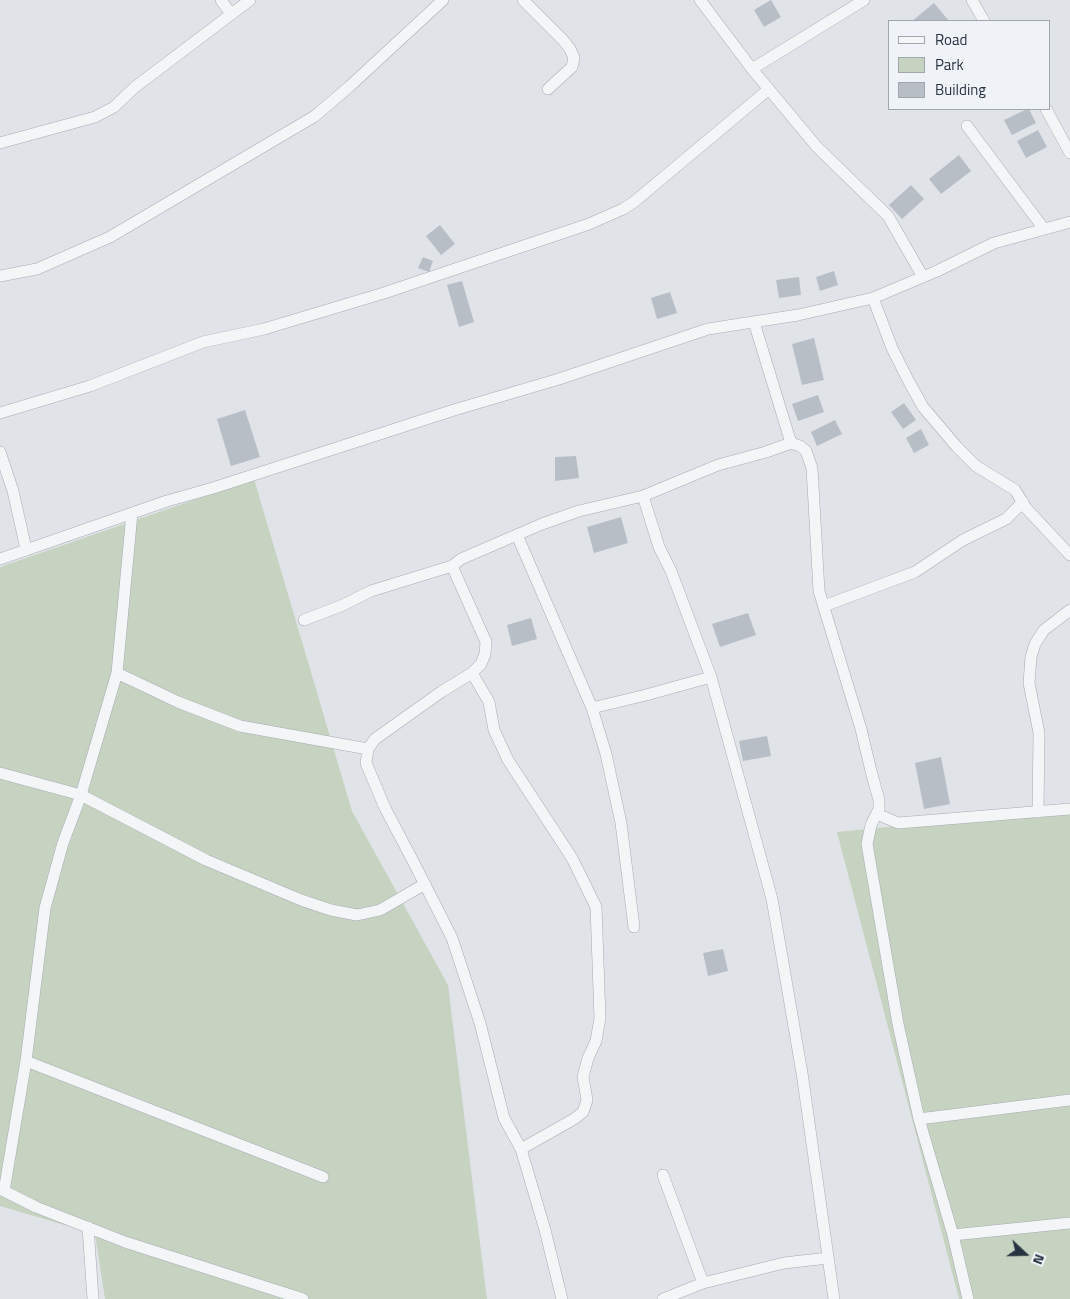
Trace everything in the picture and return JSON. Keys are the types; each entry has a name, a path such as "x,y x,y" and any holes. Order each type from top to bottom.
{"street":[{"path":"220,0 231,14"},
{"path":"0,143 96,118 114,107 135,87 250,0"},
{"path":"0,276 36,269 110,237 315,116 443,0"},
{"path":"523,0 563,40 574,58 572,67 548,89"},
{"path":"700,0 752,69 817,147 888,216 923,277"},
{"path":"752,69 864,0"},
{"path":"972,0 983,20"},
{"path":"0,412 90,386 203,342 264,329 366,298 597,220 623,209 648,192 768,89"},
{"path":"1047,110 1070,153"},
{"path":"966,126 1044,229"},
{"path":"0,559 132,513 454,410 559,379 708,329 798,315 873,298 994,244 1070,222"},
{"path":"873,298 892,348 923,407 976,466 1015,490 1023,502 1070,555"},
{"path":"754,322 791,443"},
{"path":"304,620 343,605 371,591 452,566 461,559 579,511 642,496 718,465 791,443 800,446 806,451 812,468 819,591 861,729 879,800 877,814 871,825 867,844 898,1024 919,1119 953,1236 968,1299"},
{"path":"0,452 13,491 26,549"},
{"path":"642,496 659,547 671,571 711,677 772,898 802,1072 834,1299"},
{"path":"824,606 915,572 963,540 1006,519 1023,502"},
{"path":"132,513 117,673 80,795 63,843 45,908 26,1061 2,1190 36,1207 124,1242 303,1299"},
{"path":"517,535 592,708 606,754 620,823 634,927"},
{"path":"452,566 486,642 485,654 481,664 472,673 441,692 375,739 368,749 366,763 384,808 452,938 480,1024 504,1118 520,1149 545,1230 562,1299"},
{"path":"1038,812 1039,732 1030,683 1031,657 1035,644 1044,630 1070,610"},
{"path":"117,673 178,702 240,726 368,749"},
{"path":"472,673 489,702 494,730 508,760 572,858 596,907 600,1018 596,1040 588,1058 583,1078 587,1100 583,1112 574,1119 520,1149"},
{"path":"592,708 711,677"},
{"path":"0,773 80,795 206,860 301,900 332,910 357,915 380,910 425,884"},
{"path":"877,814 898,823 1070,809"},
{"path":"26,1061 322,1177"},
{"path":"919,1119 1070,1100"},
{"path":"663,1175 703,1283"},
{"path":"953,1236 1070,1223"},
{"path":"88,1228 93,1299"},
{"path":"663,1299 703,1283 784,1263 828,1258"}],"green space":[{"path":"254,479 352,811 448,985 487,1299 105,1299 95,1234 0,1206 0,567"},
{"path":"1070,809 1070,1299 959,1299 837,832"}],"building":[{"path":"771,0 781,17 764,27 754,10"},
{"path":"934,3 948,20 913,20"},
{"path":"1025,110 1030,110 1036,123 1012,135 1004,120"},
{"path":"1038,130 1047,147 1026,158 1017,141"},
{"path":"959,155 971,171 941,194 929,179"},
{"path":"911,185 924,199 902,219 889,205"},
{"path":"440,225 455,244 441,255 426,236"},
{"path":"423,257 433,261 429,272 418,268"},
{"path":"834,271 838,285 820,291 816,277"},
{"path":"799,277 801,295 779,298 776,280"},
{"path":"462,281 474,322 459,327 447,285"},
{"path":"670,292 677,313 657,319 651,298"},
{"path":"814,338 824,380 802,385 792,344"},
{"path":"818,395 824,412 798,421 792,404"},
{"path":"904,403 916,420 903,429 891,412"},
{"path":"245,410 260,457 231,466 217,419"},
{"path":"835,420 842,434 817,446 811,432"},
{"path":"921,429 929,445 914,453 906,438"},
{"path":"576,456 579,478 555,481 555,457"},
{"path":"621,517 628,543 594,553 587,527"},
{"path":"748,613 756,635 720,647 712,624"},
{"path":"531,618 537,639 512,646 507,625"},
{"path":"767,736 771,756 743,761 739,741"},
{"path":"941,757 950,804 924,809 915,763"},
{"path":"723,949 728,971 708,976 703,953"}]}
